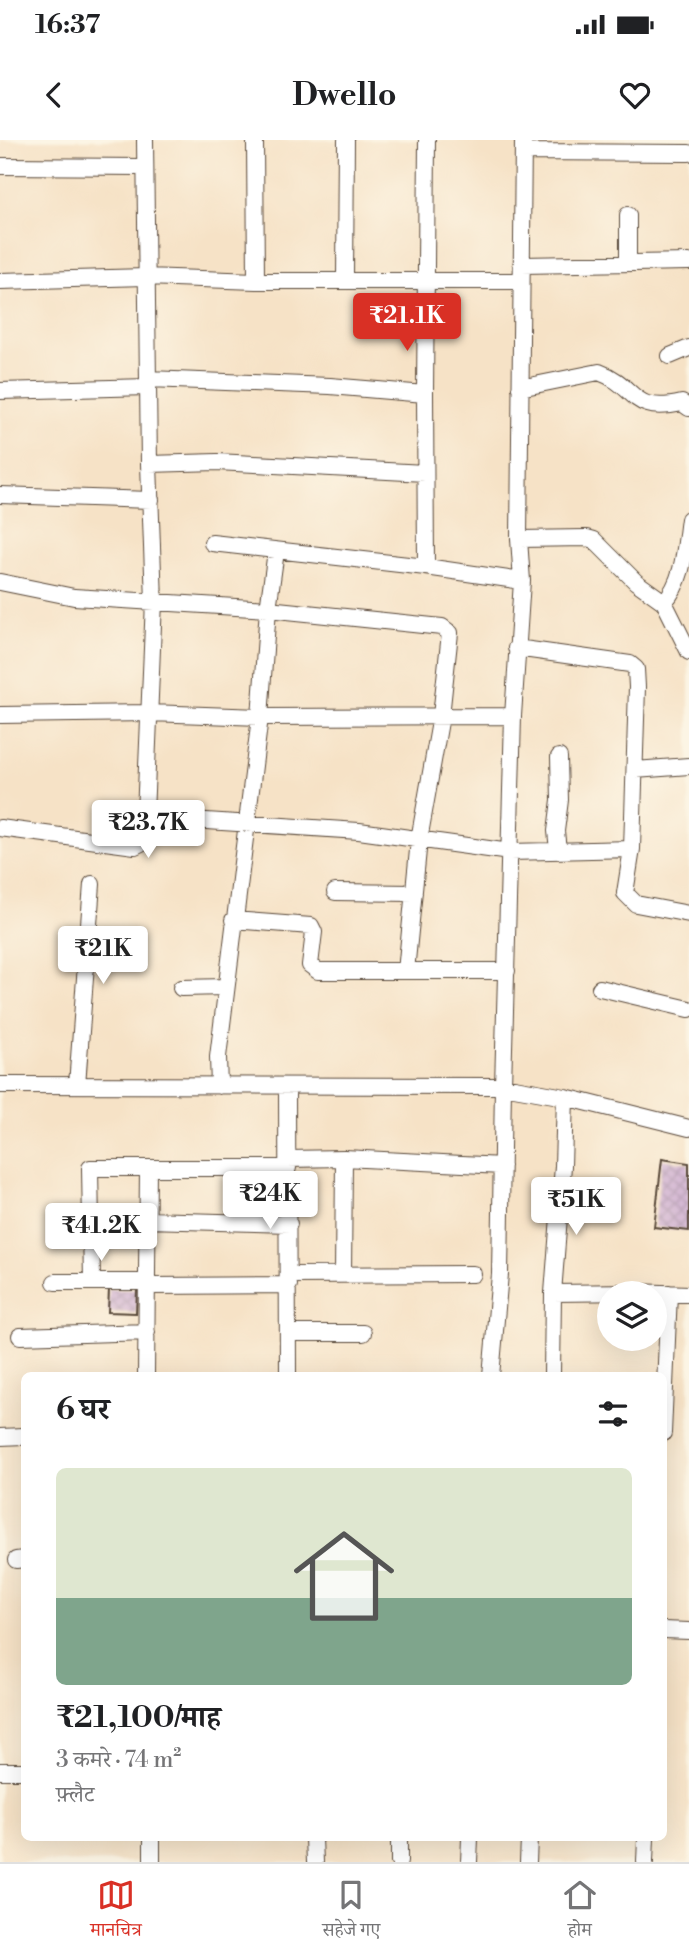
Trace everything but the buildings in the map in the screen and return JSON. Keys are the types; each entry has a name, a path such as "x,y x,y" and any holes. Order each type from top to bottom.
{"street":[{"path":"0,828 135,846 144,838 154,601 149,464 145,140"},
{"path":"255,140 256,281"},
{"path":"345,279 346,140"},
{"path":"426,567 427,140"},
{"path":"491,1372 500,1274 502,1086 513,716 522,581 519,539 523,146 664,146 689,153"},
{"path":"0,166 145,167"},
{"path":"628,215 628,262"},
{"path":"0,281 146,277 256,281 427,279 628,262 689,262"},
{"path":"670,356 689,348"},
{"path":"520,388 599,372 607,375 643,404 665,407 682,403 689,408"},
{"path":"0,391 149,383 330,386 425,394"},
{"path":"149,464 217,462 425,474"},
{"path":"0,495 151,500"},
{"path":"664,602 673,593 679,575 689,519"},
{"path":"519,539 594,540 636,582 664,602 687,644"},
{"path":"212,543 426,567 522,581"},
{"path":"219,1086 218,1057 260,717 268,609 276,551"},
{"path":"0,582 74,597 268,609 442,627 450,633 441,716 419,840 406,971"},
{"path":"516,648 630,664 636,669 632,849 625,893 636,905 689,914"},
{"path":"0,715 150,713 260,717 513,716"},
{"path":"558,850 556,831 560,800 559,757"},
{"path":"635,770 689,766"},
{"path":"145,817 359,831 510,852 632,849"},
{"path":"77,1085 92,884"},
{"path":"335,892 414,893"},
{"path":"233,920 311,926 314,932 310,965 318,971 507,971"},
{"path":"181,988 226,987"},
{"path":"600,988 689,1009"},
{"path":"0,1085 502,1086 565,1097 689,1128"},
{"path":"287,1087 288,1372"},
{"path":"552,1372 553,1293 563,1166 565,1097"},
{"path":"92,1282 90,1168 288,1164 344,1158 502,1166"},
{"path":"343,1275 344,1158"},
{"path":"146,1372 148,1168"},
{"path":"147,1220 289,1224"},
{"path":"55,1282 147,1284 289,1280 343,1275 473,1274"},
{"path":"553,1293 689,1294"},
{"path":"666,1372 670,1293"},
{"path":"20,1336 146,1332"},
{"path":"289,1332 363,1334"},
{"path":"0,1437 21,1436"},
{"path":"667,1630 689,1631"},
{"path":"0,1771 21,1771"},
{"path":"152,1841 152,1862"},
{"path":"314,1841 315,1862"},
{"path":"399,1841 399,1862"},
{"path":"469,1862 470,1841"},
{"path":"528,1862 529,1841"},
{"path":"645,1862 646,1841"}]}
